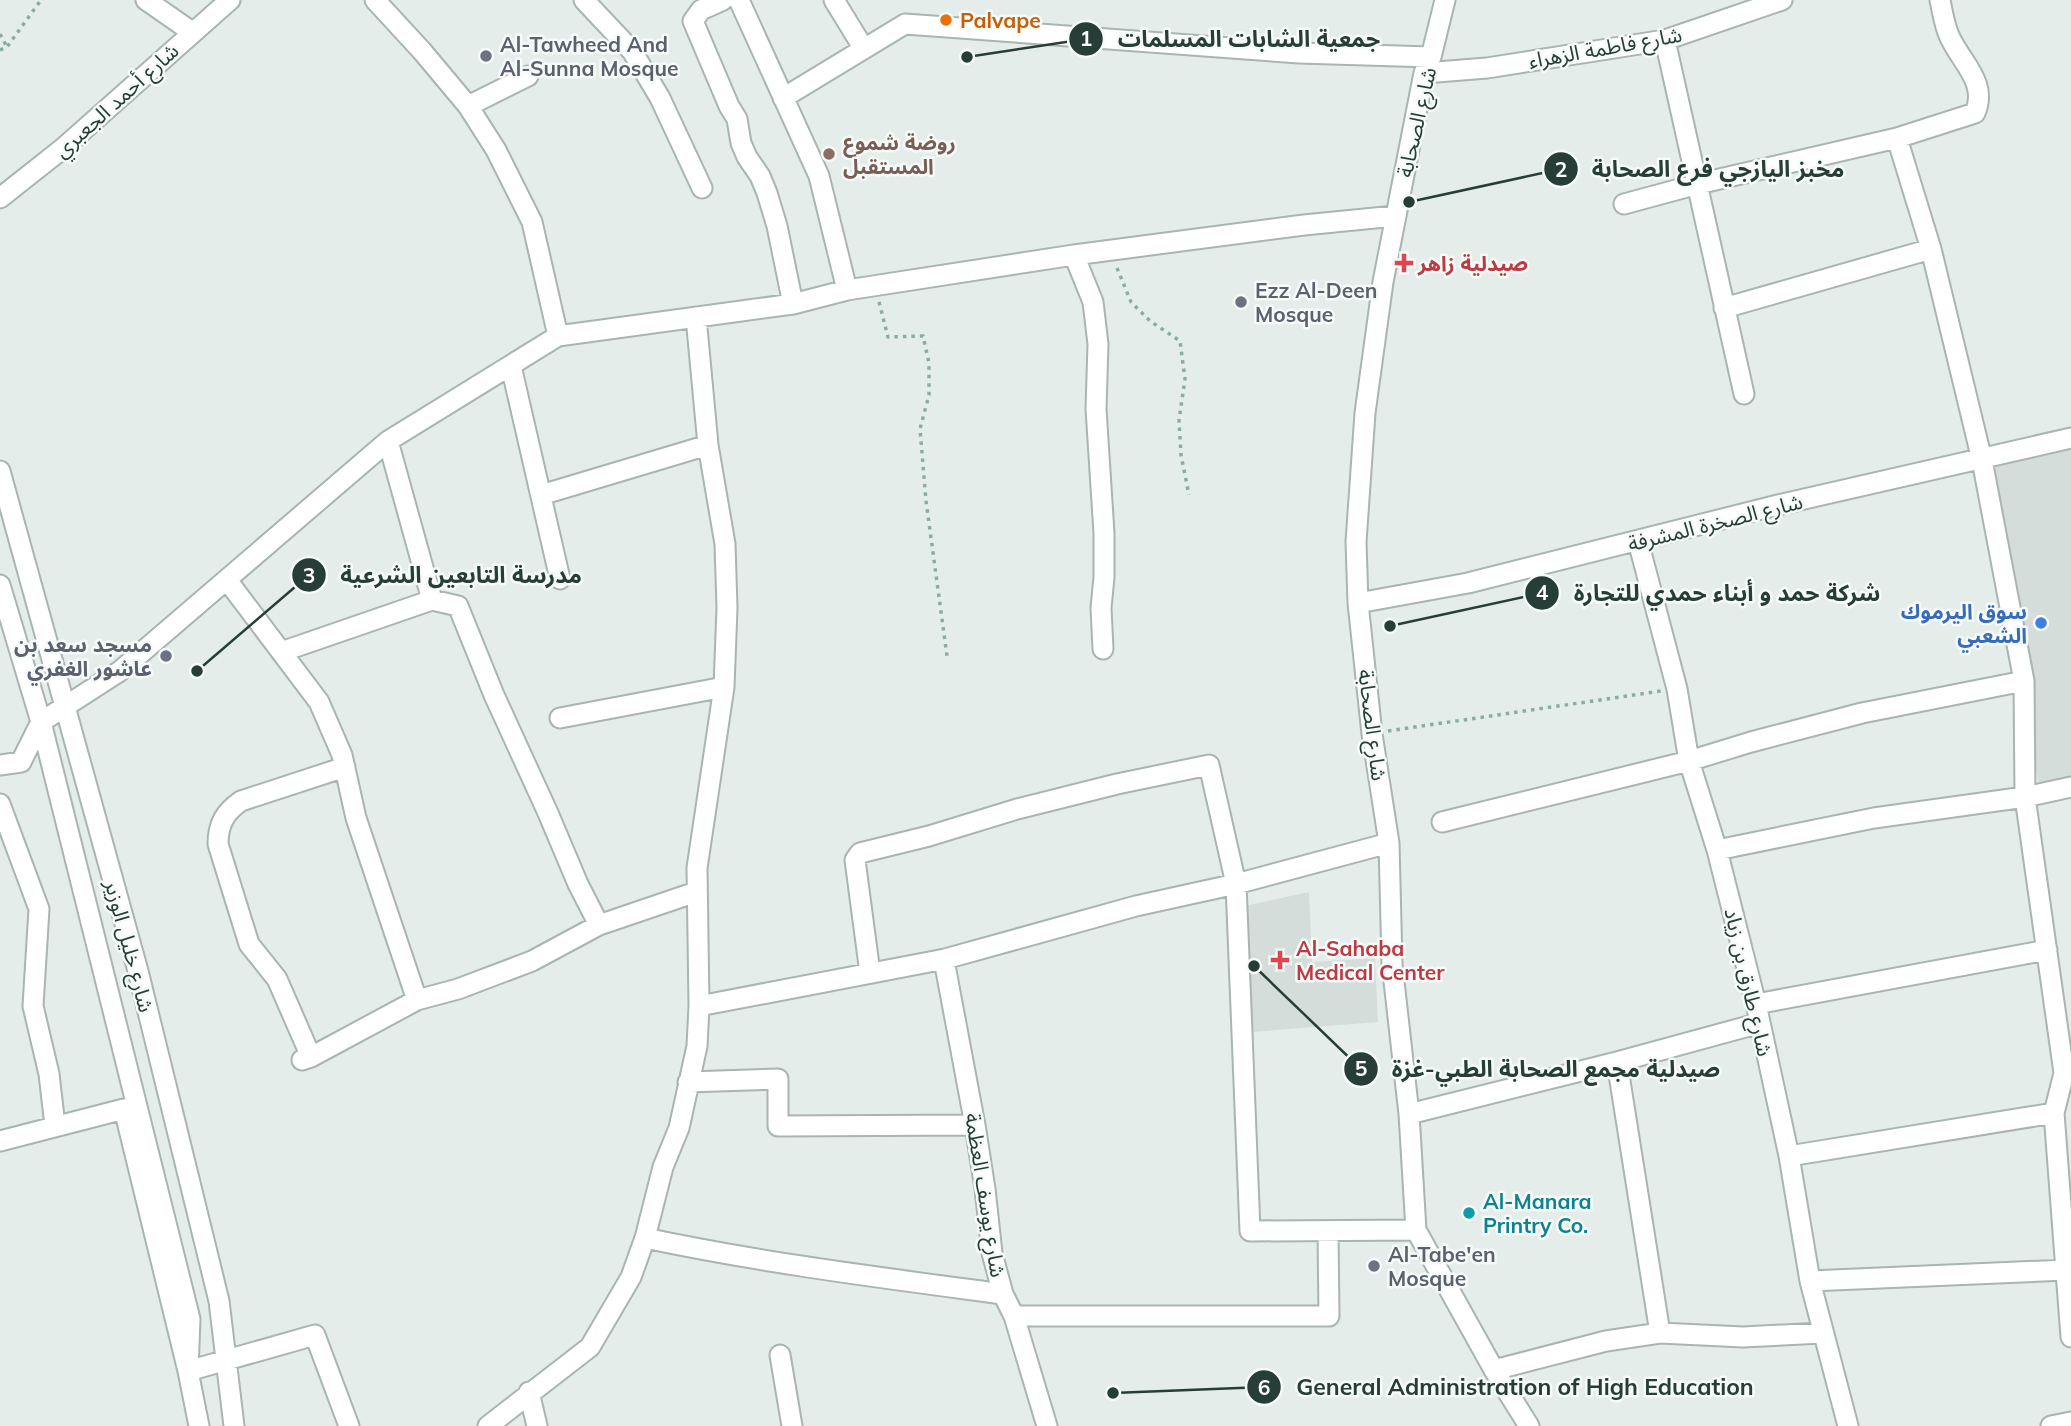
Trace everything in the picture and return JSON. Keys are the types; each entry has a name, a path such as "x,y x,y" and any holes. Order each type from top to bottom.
{"street":[{"path":"146,0 192,32"},
{"name":"شارع أحمد الجعبري","path":"0,198 62,149 230,0"},
{"path":"375,0 468,106 496,150 532,222 558,335"},
{"path":"584,0 632,51 660,98 702,188"},
{"path":"723,0 701,10 693,21 737,119 741,143 760,176 777,226 793,304"},
{"path":"740,0 819,176 847,290"},
{"path":"834,0 864,49"},
{"name":"شارع الصحابة","path":"1445,0 1427,65 1383,282 1365,413 1356,542 1358,603 1372,734 1390,843 1392,964 1409,1114 1416,1230 1494,1370 1529,1426"},
{"name":"شارع فاطمة الزهراء","path":"783,98 905,24 1487,68 1665,40 1782,0"},
{"path":"1624,204 1897,138 1975,113 1980,101 1973,73 1948,34 1940,0"},
{"path":"1665,40 1744,394"},
{"path":"468,106 528,76"},
{"path":"1897,138 1931,249 1982,460 2024,681 2025,797 2064,1073 2054,1113 2071,1337"},
{"path":"0,765 21,762 41,722 120,671 388,441 558,335 793,304 847,290 1109,250 1395,216"},
{"path":"1724,308 1931,249"},
{"path":"1074,255 1094,302 1098,344 1096,409 1104,533 1101,608 1103,649"},
{"path":"488,1426 590,1347 631,1277 645,1238 663,1167 679,1128 696,1046 699,1006 697,868 724,687 727,608 725,544 708,445 696,317"},
{"path":"511,366 559,579"},
{"name":"شارع الصخرة المشرفة","path":"1358,603 1468,583 1778,505 2071,438"},
{"path":"388,441 432,600"},
{"path":"541,495 708,445"},
{"name":"شارع خليل الوزير","path":"0,471 138,971 186,1166 219,1301 234,1426"},
{"name":"شارع طارق بن زياد","path":"1638,541 1676,689 1689,761 1717,850 1758,1014 1789,1156 1810,1282 1848,1426"},
{"path":"227,580 319,702 342,755 356,818 417,1000"},
{"name":"شارع خليل الوزير","path":"0,584 41,722 190,1319 188,1371 200,1426"},
{"path":"281,652 432,600 458,606 494,695 598,925"},
{"path":"1442,822 1689,761 1862,713 2024,681"},
{"path":"560,718 724,687"},
{"path":"870,973 855,860 860,853 929,836 1017,809 1209,765 1236,884 1250,1231 1416,1230"},
{"path":"345,767 241,801 232,808 218,829 218,844 249,944 276,979 307,1059 417,1000 458,989 532,961 598,925 696,892"},
{"path":"1717,850 1874,818 2025,797 2071,787"},
{"path":"0,804 39,909 33,1006 49,1074 55,1126"},
{"path":"699,1006 944,960 1136,906 1236,884 1390,843"},
{"path":"1409,1114 1617,1062 1758,1014 2047,950"},
{"name":"شارع يوسف العظمة","path":"944,960 975,1125 992,1253 1047,1426"},
{"path":"1617,1062 1660,1333"},
{"path":"688,1082 778,1079 778,1126 975,1125"},
{"path":"0,1140 124,1109 188,1371 315,1335 349,1426"},
{"path":"1789,1156 2054,1113"},
{"path":"1014,1316 1329,1315 1328,1231"},
{"path":"645,1238 715,1253 1003,1294"},
{"path":"1810,1282 2066,1270"},
{"path":"1494,1370 1606,1341 1660,1333 1743,1337 1822,1333"},
{"path":"780,1354 792,1426"},
{"path":"529,1392 537,1426"},
{"path":"2050,1426 2071,1422"}],"path":[{"path":"0,50 7,47 41,0"},
{"path":"0,34 7,47"},
{"path":"1109,250 1131,302 1150,321 1180,341 1185,379 1179,421 1181,455 1189,495"},
{"path":"875,286 888,337 923,336 929,363 929,395 919,429 947,656"},
{"path":"1372,734 1676,689"}],"shaded area":[{"name":"سوق اليرموك الشعبي","path":"2071,443 2071,779 2039,786 1983,468"},
{"name":"Al-Sahaba Medical Center","path":"1309,892 1312,962 1375,958 1378,1022 1252,1032 1245,906"}],"place":[{"name":"Palvape","path":"946,20"},
{"name":"Al-Tawheed And Al-Sunna Mosque","path":"486,56"},
{"name":"جمعية الشابات المسلمات","path":"967,57"},
{"name":"روضة شموع المستقبل","path":"829,154"},
{"name":"مخبز اليازجي فرع الصحابة","path":"1409,202"},
{"name":"صيدلية زاهر","path":"1404,263"},
{"name":"Ezz Al-Deen Mosque","path":"1241,302"},
{"name":"سوق اليرموك الشعبي","path":"2041,623"},
{"name":"شركة حمد و أبناء حمدي للتجارة","path":"1390,626"},
{"name":"مسجد سعد بن عاشور الغفري","path":"166,656"},
{"name":"مدرسة التابعين الشرعية","path":"197,671"},
{"name":"Al-Sahaba Medical Center","path":"1280,960"},
{"name":"صيدلية مجمع الصحابة الطبي-غزة","path":"1254,966"},
{"name":"Al-Manara Printry Co.","path":"1469,1213"},
{"name":"Al-Tabe'en Mosque","path":"1374,1266"},
{"name":"General Administration of High Education","path":"1113,1393"}]}
